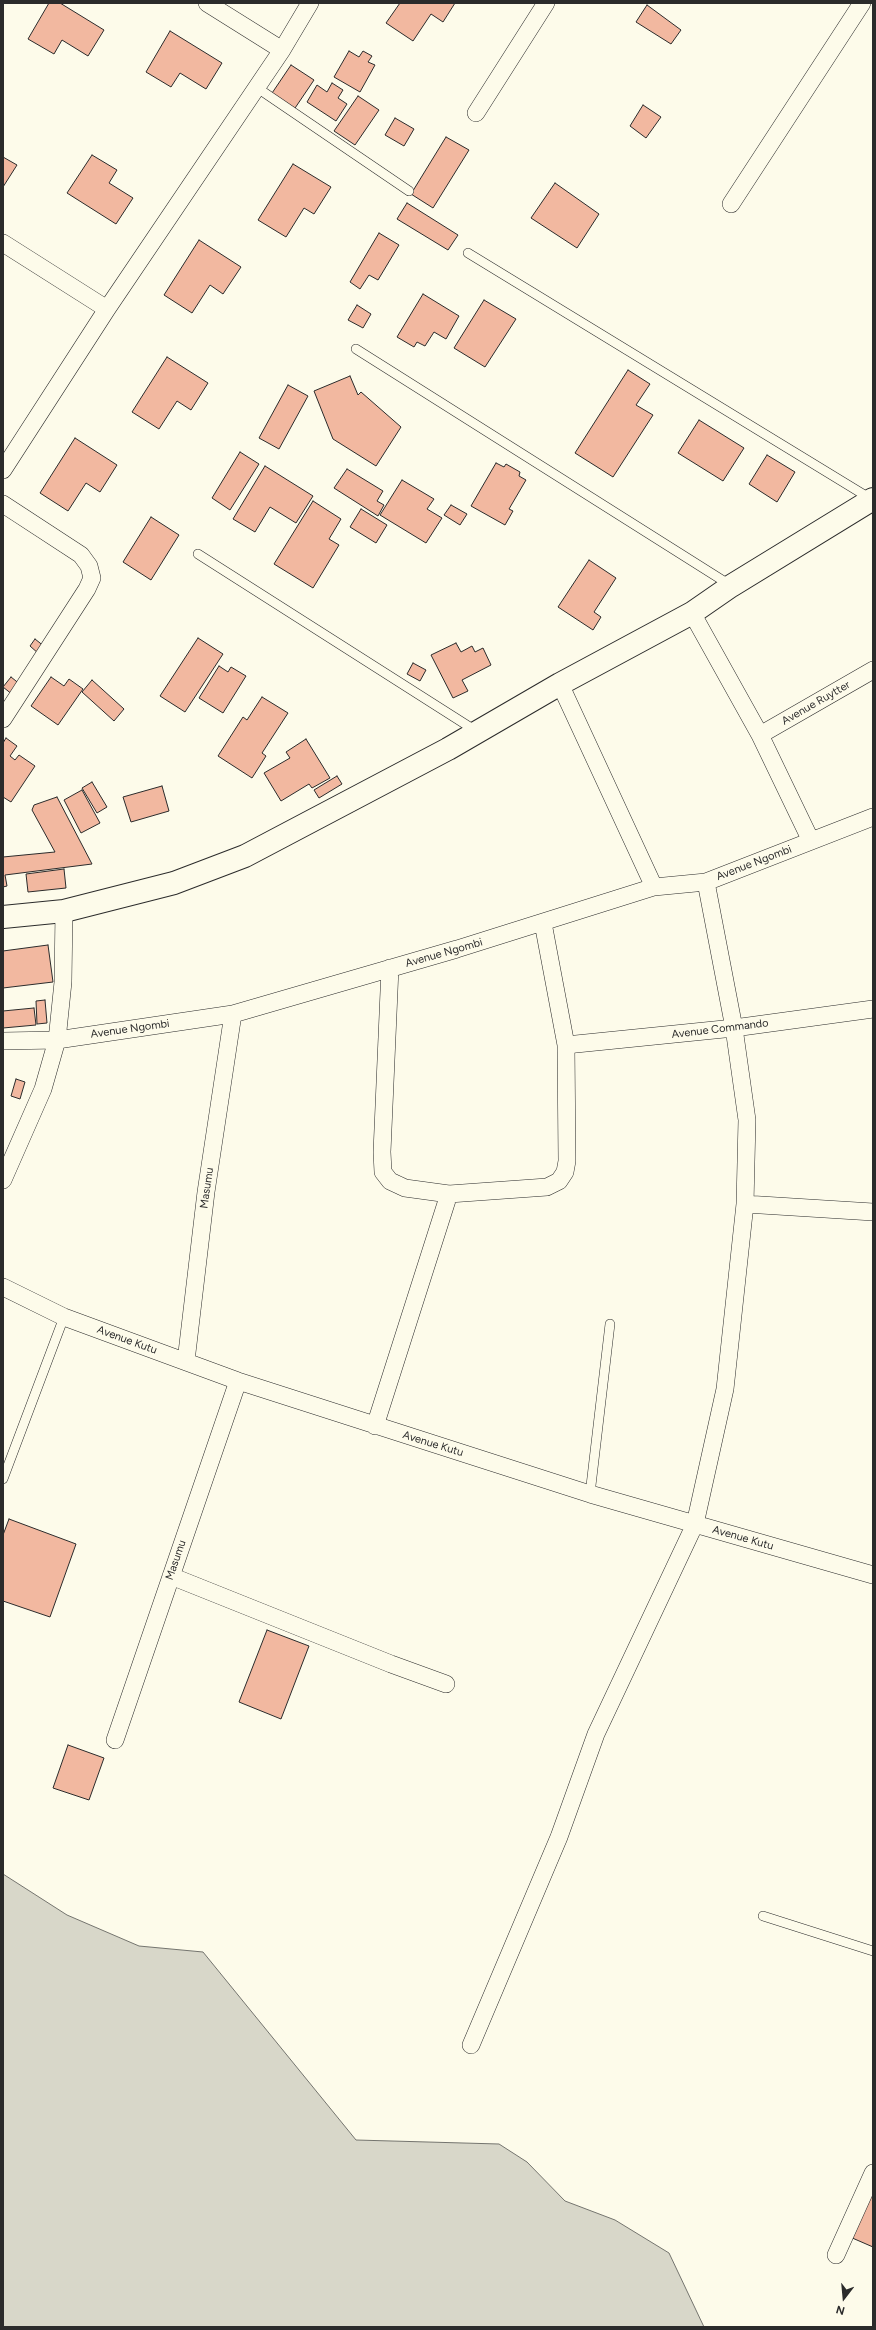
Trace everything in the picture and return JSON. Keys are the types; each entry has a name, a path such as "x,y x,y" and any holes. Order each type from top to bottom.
{"main road":[{"path":"3,918 64,911 174,883 245,856 477,732 560,684 692,613 731,586 873,500"}],"street":[{"path":"207,3 282,50"},
{"path":"3,470 107,309 282,50 310,3"},
{"path":"476,113 546,3"},
{"path":"731,204 862,3"},
{"path":"3,243 107,309"},
{"path":"3,504 81,555 90,566 92,578 87,589 3,719"},
{"path":"692,613 760,735 811,841"},
{"name":"Avenue Ruytter","path":"760,735 873,670"},
{"path":"560,684 654,887"},
{"name":"Avenue Ngombi","path":"3,1041 57,1040 233,1014 543,923 654,887 706,882 873,817"},
{"path":"471,2045 559,1837 596,1734 695,1524 725,1389 746,1204 747,1120 734,1028 706,882"},
{"path":"3,1180 43,1089 57,1040 63,982 64,911"},
{"path":"390,968 382,1152 383,1172 390,1181 405,1188 449,1194 547,1187 559,1180 565,1172 567,1161 564,1064 566,1045 543,923"},
{"name":"Avenue Commando","path":"566,1045 734,1028 873,1009"},
{"name":"Masumu","path":"186,1361 206,1192 233,1014"},
{"path":"375,1426 449,1194"},
{"path":"746,1204 873,1212"},
{"name":"Avenue Kutu","path":"3,1287 64,1317 238,1381 590,1494 873,1575"},
{"name":"Masumu","path":"115,1740 238,1381"},
{"path":"171,1576 391,1664 446,1684"},
{"path":"836,2255 873,2173"}],"lane":[{"path":"256,88 409,191"},
{"path":"468,253 873,500"},
{"path":"356,349 731,586"},
{"path":"198,554 477,732"},
{"path":"3,1479 64,1317"},
{"path":"590,1494 610,1324"},
{"path":"763,1916 873,1951"}],"shaded area":[{"path":"3,1874 67,1915 139,1946 203,1952 356,2140 499,2144 527,2162 565,2201 615,2220 669,2253 704,2327 3,2327"}],"building":[{"path":"49,3 60,3 104,30 88,56 62,40 54,54 28,39"},
{"path":"400,3 455,3 443,22 431,14 413,41 386,23"},
{"path":"647,5 681,30 671,44 636,22"},
{"path":"170,31 222,63 206,89 180,73 171,87 146,72"},
{"path":"349,51 359,57 363,51 372,56 368,62 375,65 360,92 334,77"},
{"path":"291,65 314,80 291,114 268,99"},
{"path":"332,83 343,90 338,98 347,104 336,121 307,102 317,85 327,92"},
{"path":"358,96 379,110 355,145 334,131"},
{"path":"643,105 661,117 646,138 630,126"},
{"path":"395,118 414,129 404,146 385,135"},
{"path":"446,137 469,150 433,208 411,194"},
{"path":"92,155 117,170 109,183 133,198 116,224 67,193"},
{"path":"3,157 17,165 3,187"},
{"path":"293,164 331,187 314,214 304,208 286,237 258,220"},
{"path":"555,183 599,214 577,248 531,218"},
{"path":"407,203 458,235 448,250 397,219"},
{"path":"379,233 399,245 378,280 369,275 360,289 350,282"},
{"path":"199,240 241,267 223,294 210,285 192,313 164,295"},
{"path":"423,294 459,316 446,339 434,332 425,346 417,342 414,347 397,337"},
{"path":"484,300 516,319 485,367 454,348"},
{"path":"357,305 371,314 363,328 348,320"},
{"path":"167,357 208,383 191,410 177,401 159,429 132,412"},
{"path":"628,370 650,384 636,405 653,415 613,477 575,453"},
{"path":"350,376 358,395 361,392 401,427 376,466 333,439 314,391"},
{"path":"288,385 308,396 279,449 259,438"},
{"path":"699,420 744,448 723,481 678,453"},
{"path":"75,438 117,465 100,492 86,483 68,511 40,493"},
{"path":"240,452 259,464 230,510 212,498"},
{"path":"767,455 795,472 777,502 749,484"},
{"path":"496,463 504,467 506,464 520,472 519,476 526,480 509,509 513,511 505,525 471,506"},
{"path":"265,466 313,496 296,523 270,507 255,532 233,519"},
{"path":"347,469 383,491 377,501 384,505 378,516 334,488"},
{"path":"402,480 434,499 427,509 442,518 426,543 380,515"},
{"path":"313,501 341,519 329,539 339,545 313,588 274,564"},
{"path":"451,505 467,514 460,525 444,515"},
{"path":"361,509 387,525 376,543 350,527"},
{"path":"151,517 179,535 151,580 123,562"},
{"path":"589,560 616,578 594,612 601,617 593,630 558,607"},
{"path":"198,638 223,654 185,712 160,696"},
{"path":"35,639 45,647 39,654 30,646"},
{"path":"456,643 461,652 472,646 475,652 483,648 491,665 462,680 468,691 453,698 431,655"},
{"path":"413,663 426,670 420,681 407,674"},
{"path":"219,666 228,672 231,667 246,676 223,713 199,698"},
{"path":"11,677 21,685 13,695 3,687"},
{"path":"51,677 64,686 69,679 83,689 58,725 31,706"},
{"path":"92,680 124,709 114,721 82,692"},
{"path":"262,697 288,713 262,753 266,756 252,778 218,756 243,717 247,720"},
{"path":"6,738 17,746 10,756 15,760 19,755 35,766 11,802 3,797 3,743"},
{"path":"306,739 330,778 312,788 309,784 281,801 264,773 290,758 286,752"},
{"path":"337,776 342,784 319,798 314,790"},
{"path":"92,782 107,807 97,813 82,788"},
{"path":"162,786 169,811 131,822 123,797"},
{"path":"82,790 100,823 81,833 64,800"},
{"path":"57,797 92,864 5,875 7,886 3,887 3,857 55,852 32,810 34,805"},
{"path":"64,869 66,888 28,892 26,874"},
{"path":"48,945 53,982 3,988 3,951"},
{"path":"45,1000 47,1023 37,1024 36,1001"},
{"path":"34,1008 36,1025 3,1028 3,1011"},
{"path":"16,1079 25,1082 20,1099 11,1096"},
{"path":"9,1519 76,1544 50,1617 3,1601 3,1535"},
{"path":"267,1630 309,1646 281,1719 239,1702"},
{"path":"68,1745 104,1758 89,1800 53,1788"},
{"path":"870,2195 873,2197 873,2247 850,2237"}]}
